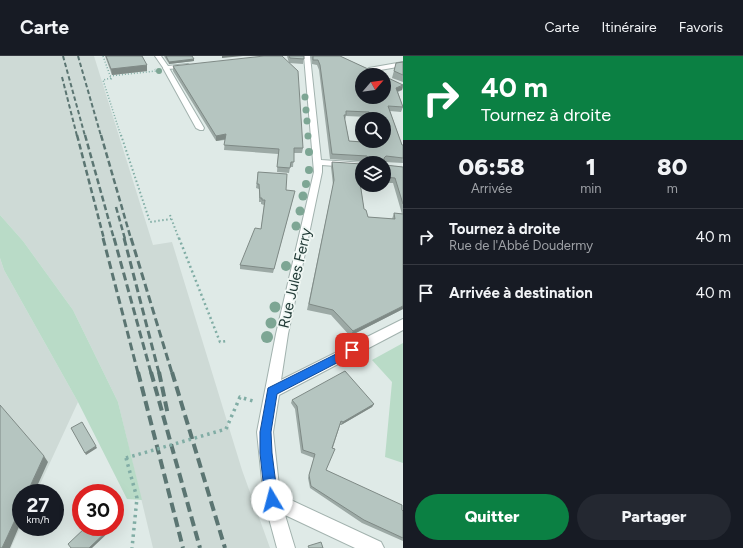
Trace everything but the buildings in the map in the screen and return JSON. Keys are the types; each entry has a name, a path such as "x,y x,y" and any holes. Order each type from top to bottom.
{"street":[{"path":"158,56 200,128"},
{"name":"Rue Jules Ferry","path":"286,548 272,500 265,432 282,334 317,178 318,162 307,56"},
{"path":"373,68 403,64"},
{"path":"166,68 192,65"},
{"path":"318,162 355,165"},
{"path":"272,391 403,324"},
{"path":"272,500 375,548"}],"path":[{"path":"103,56 111,79"},
{"path":"154,69 156,71 103,80 150,222 171,218"},
{"path":"170,215 220,342 227,341"},
{"path":"132,548 136,498 126,458 226,429 240,397"}],"shaded area":[{"path":"0,56 94,56 153,245 172,242 242,470 270,548 153,548 118,402 73,310 23,241 0,215"},
{"path":"0,258 4,270 78,402 40,484 12,484 12,536 16,536 11,548 0,548"}],"green space":[{"path":"0,215 23,241 73,310 118,402 142,500 127,499 124,493 124,484 119,484 78,402 4,270 0,258"},
{"path":"403,343 403,463 385,457 392,382 372,360"}],"railway":[{"path":"63,56 85,136"},
{"path":"78,56 101,136"},
{"path":"62,77 77,136"},
{"path":"77,135 104,239"},
{"path":"85,135 114,239"},
{"path":"101,135 131,239"},
{"path":"116,207 125,239"},
{"path":"103,238 138,373"},
{"path":"114,238 151,373"},
{"path":"124,238 159,373"},
{"path":"131,238 172,373"},
{"path":"138,372 183,548"},
{"path":"151,372 200,548"},
{"path":"159,372 168,415"},
{"path":"172,372 225,548"}],"route":[{"path":"272,500 268,475 265,432 272,391 352,350"}]}
